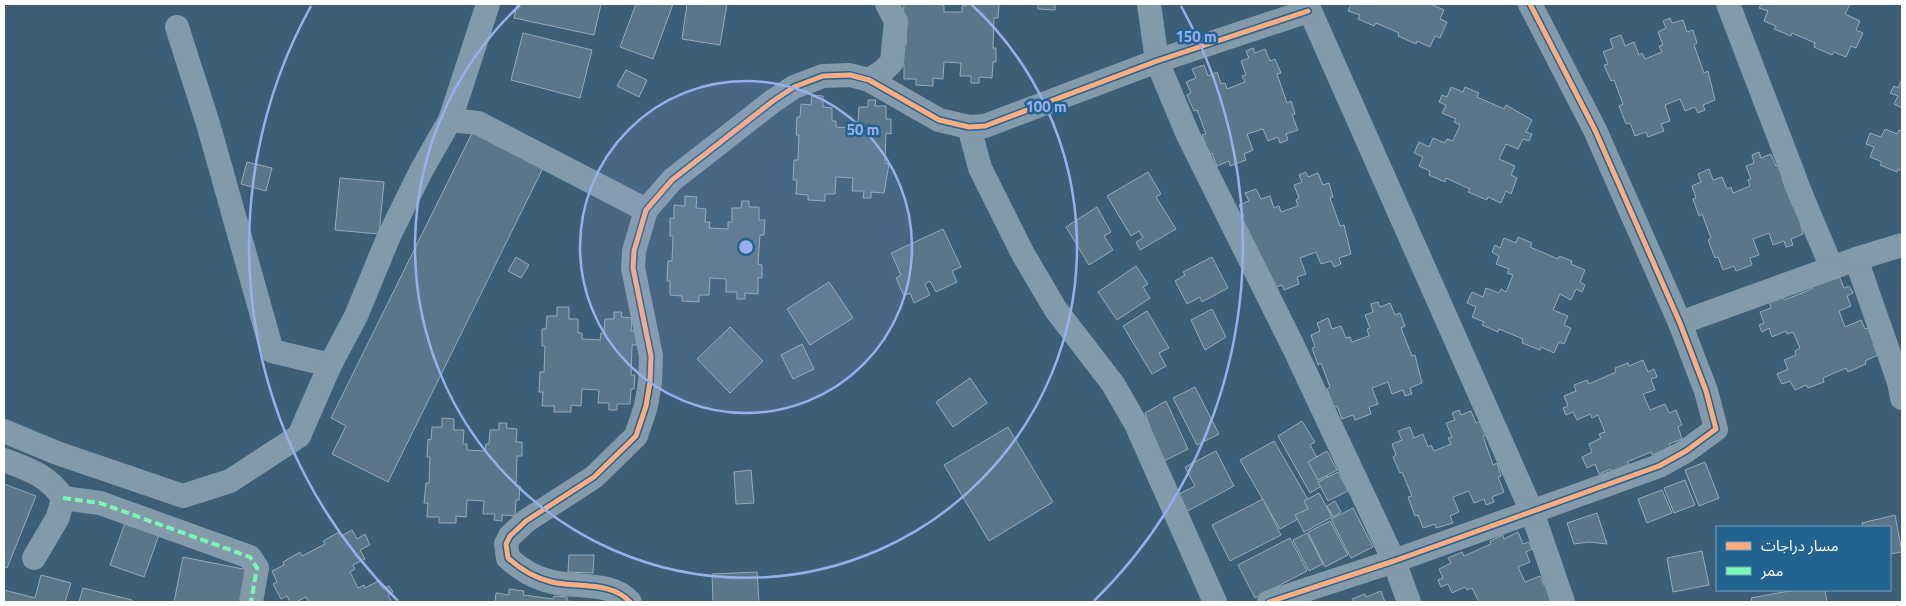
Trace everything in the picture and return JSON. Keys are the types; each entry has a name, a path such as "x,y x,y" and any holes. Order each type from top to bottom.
{"street":[{"path":"4,431 57,454 183,496 230,481 299,436 330,365 356,316 389,236 450,120 488,4"},
{"path":"869,80 882,72 892,62 896,21 887,4"},
{"path":"1149,4 1157,61 1188,135 1294,348 1394,561 1409,602"},
{"path":"1269,602 1394,561 1659,466 1686,451 1716,429 1706,391 1680,323 1595,130 1530,4"},
{"path":"1728,4 1832,268"},
{"path":"630,602 620,594 610,591 552,583 536,577 519,568 508,558 506,544 510,536 526,521 594,477 636,436 646,406 650,382 651,356 633,268 638,232 646,210 672,180 773,101 794,87 823,76 850,75 869,80 939,120 969,127 985,126 1157,61 1308,7 1532,512 1563,602"},
{"path":"177,27 272,351 330,365"},
{"path":"450,120 478,123 646,210"},
{"path":"969,127 980,168 1023,254 1056,310 1113,384 1136,424 1215,602"},
{"path":"1680,323 1856,259 1902,245"},
{"path":"1856,259 1899,382 1902,398"},
{"path":"4,460 35,472 55,485 63,498 58,517 34,558"},
{"path":"63,498 100,503 250,557 257,568 251,602"}],"building":[{"path":"517,4 601,4 594,35 514,18"},
{"path":"636,4 673,4 653,59 620,47"},
{"path":"687,4 727,4 720,45 682,39"},
{"path":"904,4 940,4 944,6 944,12 962,12 962,6 966,6 966,4 999,4 998,18 994,18 993,48 996,48 996,62 993,62 992,78 979,77 979,83 971,83 971,76 960,76 961,63 944,62 943,79 933,78 933,86 916,85 916,79 904,79 904,65 901,65 902,45 906,45 907,20 903,19"},
{"path":"1038,4 1055,4 1055,10 1038,9"},
{"path":"1351,4 1430,4 1444,10 1440,19 1447,22 1440,38 1435,36 1430,47 1417,41 1416,44 1398,36 1399,33 1376,23 1374,26 1358,19 1360,15 1348,11"},
{"path":"1761,4 1850,4 1845,14 1860,21 1856,30 1863,33 1856,48 1851,46 1846,57 1834,52 1832,55 1814,47 1815,43 1792,33 1791,36 1774,29 1776,26 1764,21 1768,11 1759,8"},
{"path":"1670,18 1672,23 1683,20 1687,32 1693,30 1697,43 1694,45 1704,73 1708,71 1715,100 1703,105 1705,110 1698,113 1695,107 1685,111 1680,99 1665,105 1670,121 1661,124 1664,131 1648,137 1646,132 1635,136 1630,123 1626,124 1619,106 1623,104 1614,80 1611,81 1604,65 1608,64 1603,52 1613,48 1610,39 1621,35 1625,46 1634,42 1639,55 1642,53 1645,59 1662,52 1659,46 1663,45 1658,32 1666,28 1663,21"},
{"path":"523,33 592,50 580,98 511,80"},
{"path":"1253,48 1255,53 1265,49 1270,61 1275,59 1281,73 1277,74 1287,103 1291,101 1295,114 1292,115 1298,130 1286,134 1288,140 1280,143 1278,137 1268,141 1263,129 1247,134 1253,150 1244,154 1246,160 1230,166 1229,161 1217,166 1212,153 1209,154 1202,135 1206,134 1197,110 1194,111 1187,95 1191,93 1186,82 1196,78 1192,69 1204,65 1208,76 1217,72 1221,84 1225,83 1227,89 1245,82 1242,76 1246,75 1241,61 1249,58 1246,51"},
{"path":"626,70 647,80 639,97 617,86"},
{"path":"1902,79 1902,108 1894,104 1898,96 1890,93 1894,86 1898,88"},
{"path":"1451,87 1463,92 1465,87 1479,93 1477,97 1504,109 1506,105 1532,120 1526,132 1532,134 1529,141 1523,139 1518,149 1506,144 1499,159 1515,166 1511,175 1517,178 1511,194 1506,191 1501,203 1488,197 1487,200 1468,192 1470,189 1446,178 1445,182 1429,175 1430,171 1419,166 1423,157 1414,153 1419,142 1429,147 1433,138 1445,143 1447,139 1453,141 1460,125 1454,122 1456,119 1442,113 1446,105 1439,102 1442,95 1447,97"},
{"path":"812,95 823,96 823,107 832,108 832,121 836,121 836,127 854,128 855,122 858,122 859,107 868,107 868,100 876,100 875,106 886,106 886,119 891,119 891,134 886,133 885,163 889,164 884,193 871,192 871,198 863,198 864,191 852,191 853,178 836,177 835,194 825,194 825,201 808,200 808,195 796,194 797,180 793,180 794,160 798,160 799,135 796,135 797,117 800,117 801,104 811,105"},
{"path":"1885,129 1897,134 1899,130 1902,131 1902,171 1898,169 1897,172 1880,165 1882,162 1870,157 1874,147 1866,144 1870,133 1881,137"},
{"path":"473,131 544,166 388,482 332,454 346,426 331,418"},
{"path":"1759,152 1761,158 1771,154 1776,166 1781,164 1786,177 1782,179 1793,207 1796,206 1803,234 1791,239 1793,245 1786,247 1784,241 1773,245 1769,233 1753,239 1759,255 1750,258 1752,265 1736,271 1734,266 1723,270 1718,257 1715,258 1708,240 1711,238 1702,214 1699,216 1693,199 1696,198 1692,186 1701,182 1698,174 1709,169 1713,180 1722,177 1727,189 1731,187 1733,193 1750,186 1748,180 1751,179 1746,166 1754,163 1752,155"},
{"path":"247,162 272,168 266,191 241,184"},
{"path":"1148,172 1161,194 1156,197 1176,229 1140,250 1136,242 1143,238 1139,231 1131,236 1107,196"},
{"path":"1306,172 1308,177 1318,173 1323,185 1329,183 1333,197 1330,198 1340,226 1344,225 1351,254 1339,258 1341,264 1334,267 1331,261 1321,264 1316,252 1300,258 1306,274 1297,277 1299,284 1284,290 1282,285 1270,289 1240,218 1244,217 1239,205 1249,201 1245,193 1256,189 1261,199 1270,196 1274,208 1279,206 1281,212 1298,206 1296,200 1299,198 1294,185 1302,182 1299,175"},
{"path":"340,178 384,182 379,234 335,230"},
{"path":"685,196 697,197 696,208 706,209 705,222 710,222 709,228 728,229 728,222 732,222 732,208 741,208 742,201 749,201 749,207 759,207 759,220 765,220 764,235 760,235 758,264 762,265 762,278 758,278 758,294 745,293 745,299 737,299 737,292 726,292 726,279 710,278 709,295 699,295 699,302 682,301 682,296 670,295 670,281 667,281 668,261 672,261 673,236 670,236 670,218 674,218 674,205 685,206"},
{"path":"1097,207 1111,232 1104,236 1113,250 1089,265 1066,227"},
{"path":"943,229 961,267 952,271 957,282 936,292 930,281 925,284 930,295 914,303 910,293 904,296 896,278 901,275 891,253"},
{"path":"1518,237 1532,243 1530,247 1558,259 1559,256 1572,261 1571,264 1585,270 1580,282 1585,285 1582,292 1576,289 1571,300 1560,294 1553,310 1568,316 1564,325 1571,328 1564,344 1559,342 1554,353 1541,347 1540,350 1522,343 1523,339 1499,329 1498,332 1482,325 1484,322 1472,317 1476,307 1467,303 1472,292 1483,297 1486,288 1499,293 1501,289 1506,292 1513,275 1507,273 1509,269 1496,264 1499,256 1492,252 1495,245 1500,248 1504,238 1516,243"},
{"path":"516,257 529,265 521,278 508,271"},
{"path":"1212,257 1228,288 1202,302 1200,297 1187,304 1175,281 1185,275 1183,272"},
{"path":"1136,266 1148,284 1143,287 1150,298 1117,320 1098,292"},
{"path":"1839,276 1844,288 1849,286 1853,293 1847,296 1851,306 1839,311 1845,327 1861,320 1865,329 1871,327 1878,342 1873,344 1878,355 1865,361 1866,364 1848,372 1846,368 1823,378 1824,382 1808,388 1806,385 1795,390 1790,381 1782,384 1777,374 1788,369 1784,360 1796,355 1795,351 1800,348 1793,332 1787,334 1786,331 1772,337 1769,328 1762,332 1759,325 1764,323 1760,312 1771,308 1769,302 1783,296 1784,300 1812,289 1811,285"},
{"path":"829,282 853,318 810,345 787,309"},
{"path":"1378,302 1380,307 1390,303 1395,315 1400,313 1405,326 1401,328 1412,356 1415,355 1422,383 1410,388 1412,394 1405,396 1403,390 1392,394 1388,382 1372,388 1378,404 1369,407 1371,414 1355,420 1353,415 1342,419 1337,406 1334,407 1327,389 1330,387 1321,363 1318,365 1312,348 1315,347 1311,335 1320,331 1317,323 1328,318 1332,329 1341,326 1346,338 1350,337 1352,342 1369,336 1367,329 1370,328 1365,315 1373,312 1371,304"},
{"path":"557,307 569,307 569,319 578,319 578,333 582,333 582,339 600,340 601,333 604,333 605,319 614,319 614,312 622,312 621,317 632,318 631,331 637,331 637,345 632,345 631,375 635,375 634,389 631,389 630,404 617,404 617,410 609,410 609,403 598,403 599,390 582,389 581,406 571,405 571,412 554,412 554,406 542,406 543,392 539,392 540,372 544,372 545,346 542,346 542,329 546,329 547,316 557,316"},
{"path":"1212,309 1226,337 1205,350 1191,320"},
{"path":"1147,311 1169,348 1159,353 1166,366 1152,374 1123,326"},
{"path":"730,327 763,361 730,393 697,359"},
{"path":"802,344 814,369 793,379 781,355"},
{"path":"1643,360 1648,372 1654,369 1657,377 1651,379 1655,390 1643,394 1650,410 1665,404 1669,413 1676,410 1682,425 1678,427 1682,439 1669,444 1671,447 1652,455 1651,452 1627,462 1629,464 1612,472 1611,469 1599,474 1595,464 1587,468 1582,457 1592,452 1589,444 1601,438 1599,434 1605,432 1598,415 1592,418 1590,414 1577,420 1573,412 1566,415 1563,408 1568,406 1564,396 1576,391 1574,385 1587,380 1589,384 1616,372 1615,368 1628,363 1629,366"},
{"path":"970,378 987,403 953,427 936,402"},
{"path":"1195,387 1219,434 1197,445 1173,398"},
{"path":"1166,401 1188,449 1162,462 1145,413"},
{"path":"1459,410 1461,415 1471,411 1476,423 1481,421 1486,435 1483,436 1493,465 1497,463 1501,476 1498,477 1504,492 1492,497 1494,502 1486,505 1484,499 1474,503 1469,491 1453,497 1459,512 1450,516 1453,523 1436,528 1435,524 1423,528 1418,515 1415,516 1408,497 1412,496 1402,472 1400,473 1393,457 1396,455 1392,444 1402,440 1398,431 1410,427 1414,438 1423,434 1428,447 1431,445 1434,451 1451,444 1448,438 1452,437 1446,423 1455,420 1452,413"},
{"path":"442,418 454,419 454,430 464,430 463,444 467,444 467,450 485,451 486,444 489,444 490,430 499,430 499,423 507,423 506,428 517,429 516,442 522,442 522,456 517,456 516,486 520,486 519,500 516,500 515,516 502,515 502,521 494,520 495,514 483,514 484,501 467,500 466,517 456,516 456,523 439,523 439,517 427,517 428,503 424,503 426,483 429,483 430,457 427,457 428,439 431,440 432,427 442,427"},
{"path":"1302,421 1315,442 1310,445 1330,481 1310,493 1278,436"},
{"path":"1008,427 1053,502 989,541 944,465"},
{"path":"1274,441 1314,510 1280,529 1240,460"},
{"path":"1216,451 1234,486 1182,514 1173,497 1195,486 1185,467"},
{"path":"1327,451 1337,470 1318,480 1308,462"},
{"path":"1705,462 1719,498 1699,506 1685,470"},
{"path":"751,470 754,503 736,504 734,472"},
{"path":"1338,472 1348,491 1328,501 1318,482"},
{"path":"1685,480 1695,505 1674,513 1664,488"},
{"path":"4,484 36,496 7,568 4,567"},
{"path":"1662,490 1672,513 1647,523 1638,499"},
{"path":"1319,493 1332,517 1304,532 1295,515 1308,509 1304,501"},
{"path":"1263,499 1281,535 1230,561 1212,525"},
{"path":"1335,501 1341,512 1333,517 1327,506"},
{"path":"1353,508 1373,547 1351,558 1331,519"},
{"path":"1597,513 1607,544 1589,542 1574,544 1567,523"},
{"path":"1895,515 1902,552 1891,554 1891,526 1863,526 1862,523"},
{"path":"126,520 160,532 144,577 110,565"},
{"path":"1330,521 1348,555 1325,567 1308,532"},
{"path":"352,530 357,539 365,534 370,545 360,550 365,559 353,565 355,569 350,572 358,588 364,585 365,588 378,581 383,589 389,586 393,592 388,595 392,602 309,602 306,597 296,602 290,602 287,596 281,599 273,584 277,582 272,571 284,565 283,562 300,552 302,556 325,544 323,541 339,532 341,536"},
{"path":"1518,532 1523,544 1529,542 1532,549 1526,552 1530,562 1518,567 1525,582 1540,576 1544,585 1551,582 1553,602 1479,602 1472,588 1467,590 1465,587 1452,593 1448,584 1441,587 1438,580 1443,578 1439,569 1451,563 1448,558 1462,552 1464,556 1491,544 1490,541 1503,535 1504,539"},
{"path":"1307,533 1323,564 1309,571 1293,540"},
{"path":"1290,538 1307,571 1255,598 1238,565"},
{"path":"1702,551 1709,585 1673,592 1667,558"},
{"path":"569,555 594,555 593,573 568,572"},
{"path":"183,557 248,570 242,602 174,602"},
{"path":"757,572 759,602 713,602 712,574"},
{"path":"41,575 71,583 65,602 4,602 4,590 35,598"},
{"path":"83,588 132,600 132,602 79,602"},
{"path":"509,589 524,591 523,595 553,599 554,596 567,597 567,601 576,602 495,602 496,593 509,595"},
{"path":"1381,591 1385,602 1353,602 1352,599 1365,594 1366,597"},
{"path":"1790,591 1825,591 1827,602 1752,602 1751,598"}],"marked path":[{"path":"63,498 100,503 250,557 257,568 251,602"}],"cycle path":[{"path":"1269,602 1394,561 1659,466 1686,451 1716,429 1706,391 1680,323 1595,130 1530,4"},
{"path":"630,602 622,595 604,588 562,584 534,576 508,558 506,544 510,536 526,521 594,477 636,436 646,406 650,382 651,356 633,268 634,251 646,210 672,180 773,101 794,87 823,76 850,75 869,80 939,120 969,127 985,126 1157,61 1308,11"}]}
